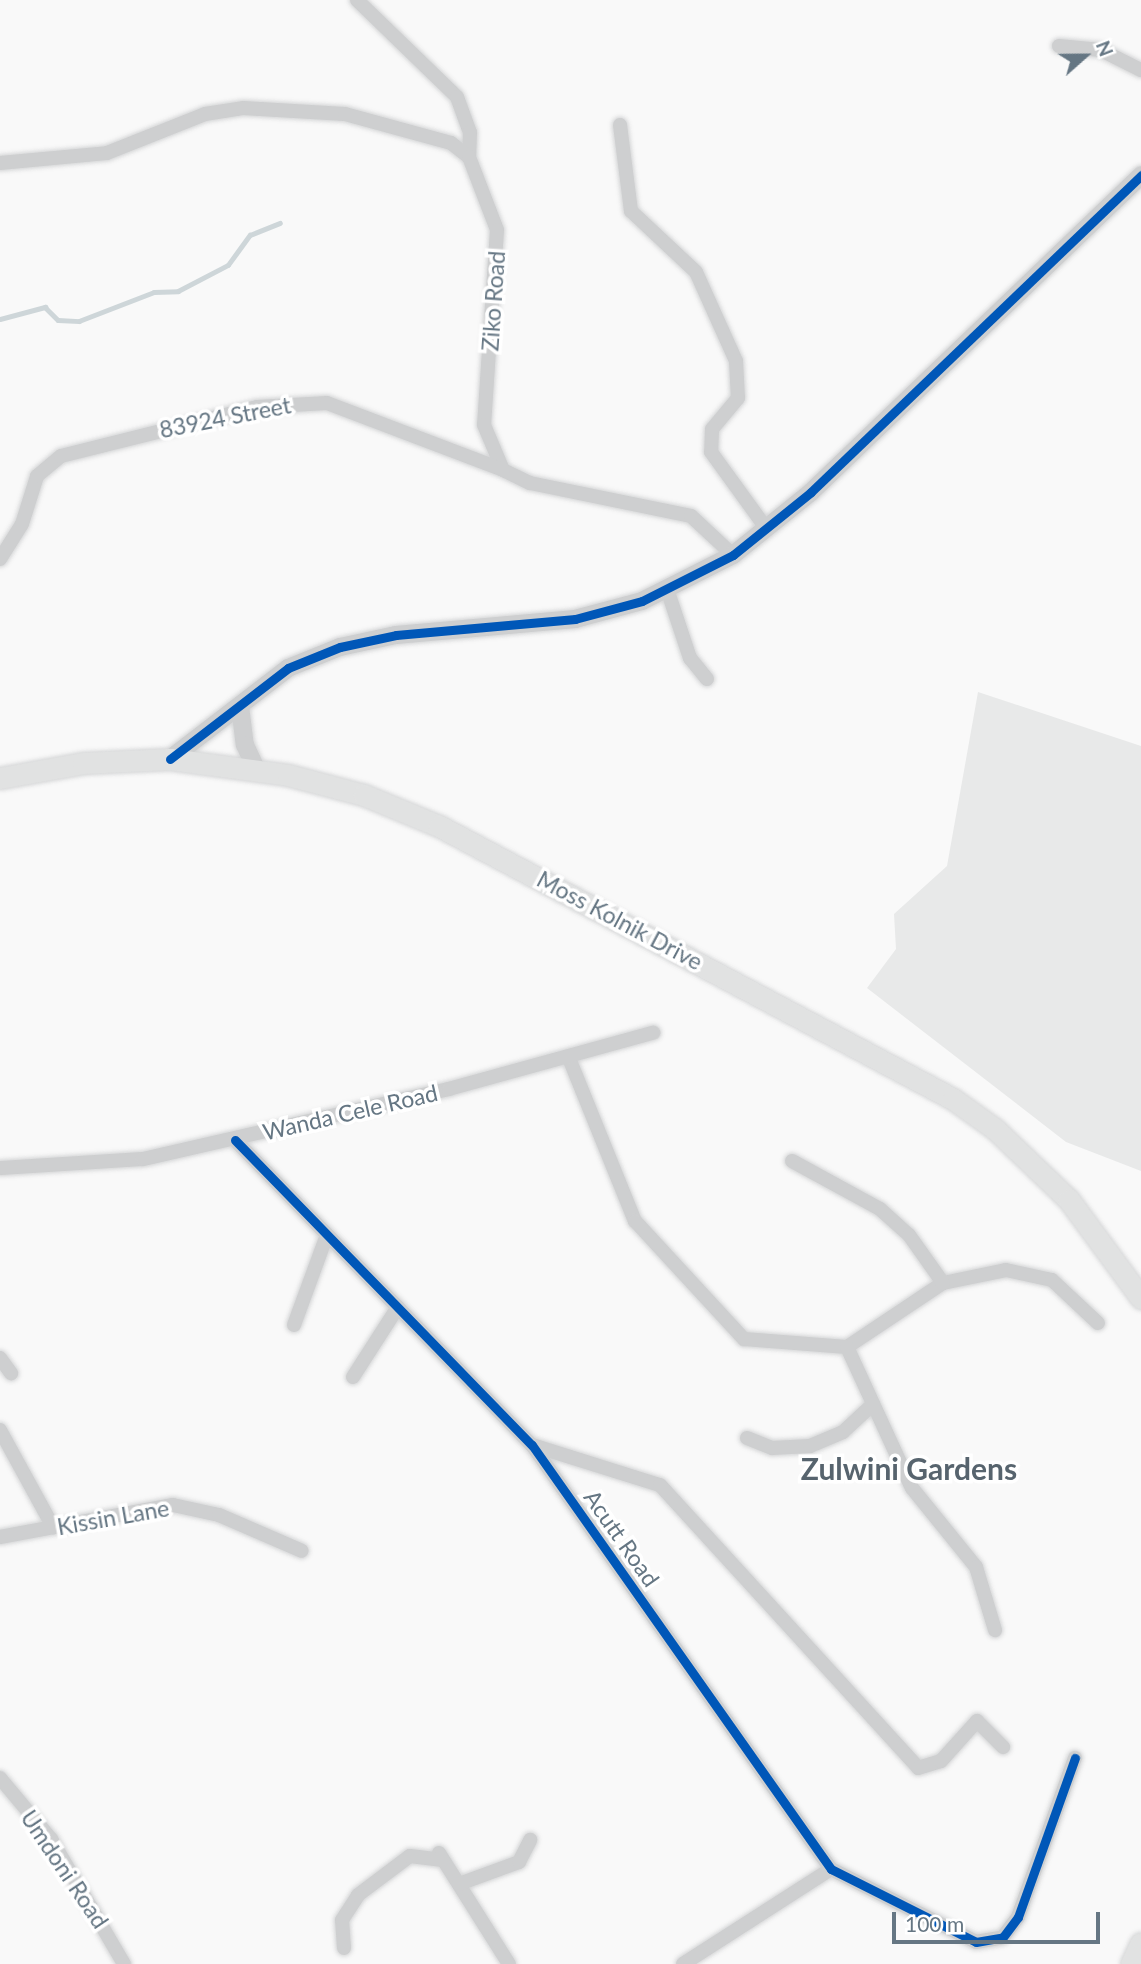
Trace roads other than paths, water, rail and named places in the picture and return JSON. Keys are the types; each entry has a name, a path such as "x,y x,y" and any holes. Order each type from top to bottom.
{"main road":[{"name":"Moss Kolnik Drive","path":"0,778 83,763 170,759 257,771 364,795 439,826 953,1099 1069,1200 1141,1298"},
{"path":"1131,1964 1141,1944"}],"street":[{"name":"Ziko Road","path":"357,0 375,6 457,97 470,132 469,157 497,230 484,425 503,470"},
{"path":"1059,46 1101,50 1141,70"},
{"path":"0,163 107,153 205,114 243,108 345,114 436,137 469,157"},
{"path":"620,125 629,161 626,200 645,228 670,245 696,272 740,377 738,398 712,429 711,452 766,528"},
{"path":"170,759 288,668 340,647 396,635 575,619 667,589 733,555 766,528 1023,288 1140,174"},
{"name":"83924 Street","path":"0,559 49,463 78,448 257,407 327,403 503,470"},
{"path":"503,470 530,483 691,516 722,537 733,555"},
{"path":"667,589 690,658 707,679"},
{"path":"240,706 245,745 257,771"},
{"name":"Wanda Cele Road","path":"0,1168 89,1167 235,1140 569,1058 653,1033"},
{"path":"569,1058 635,1221 735,1331 760,1345 846,1348 943,1283 986,1271 1035,1273 1073,1295 1098,1323"},
{"name":"Acutt Road","path":"235,1140 532,1445 831,1868 976,1942 1003,1937 1018,1917 1075,1758"},
{"path":"792,1161 880,1209 909,1235 943,1283"},
{"path":"294,1325 327,1235"},
{"path":"353,1377 398,1307"},
{"path":"846,1348 921,1502 976,1567 995,1630"},
{"path":"0,1358 11,1373"},
{"path":"747,1438 772,1448 810,1446 837,1436 873,1404"},
{"path":"0,1430 53,1527"},
{"path":"532,1445 667,1491 918,1768 941,1761 977,1721 1003,1747"},
{"name":"Kissin Lane","path":"0,1537 156,1506 192,1507 302,1551"},
{"name":"Umdoni Road","path":"0,1778 51,1839 124,1964"},
{"path":"459,1884 519,1862 530,1840"},
{"path":"344,1948 342,1920 358,1895 410,1856 440,1855 509,1964"},
{"path":"683,1964 831,1868"}],"waterway":[{"path":"0,319 45,307 58,320 79,321 154,292 178,291 228,265 250,235 280,223"}],"district":[{"name":"Zulwini Gardens","path":"909,1468"}]}
